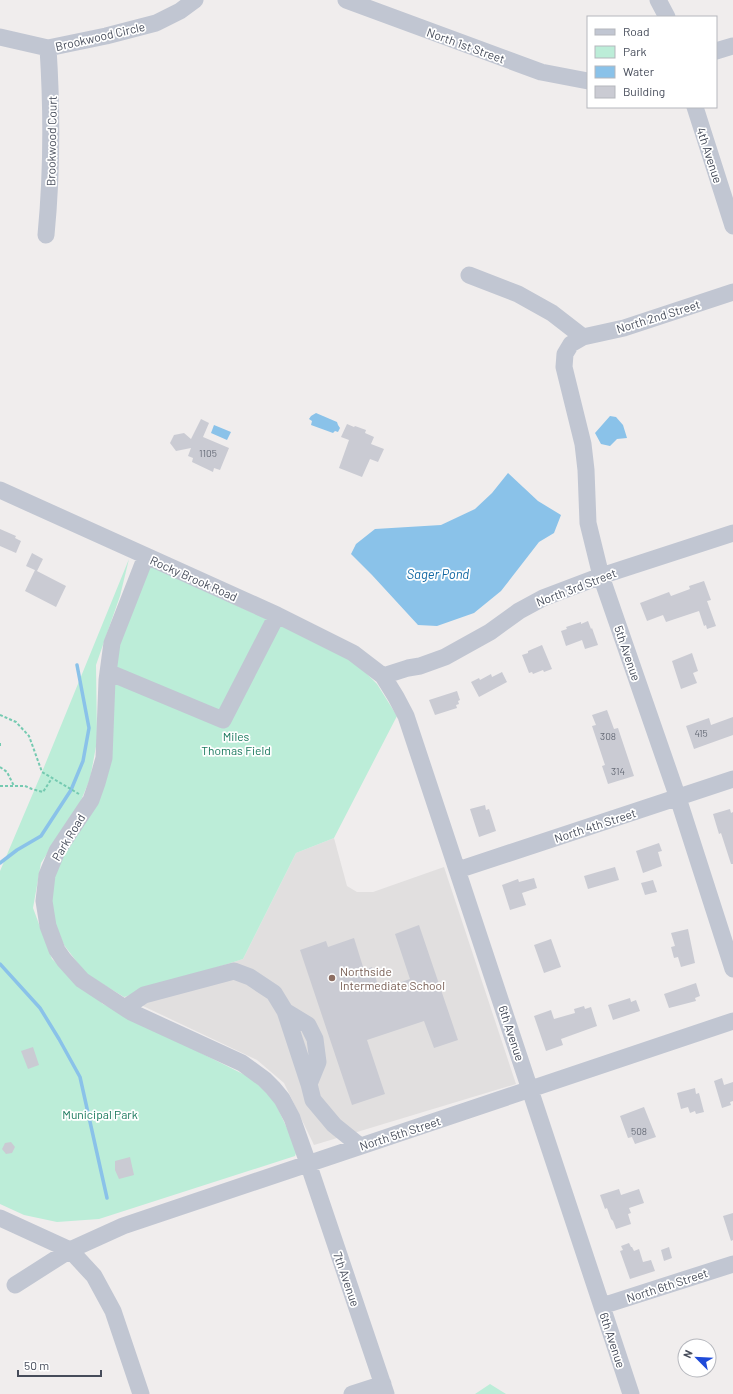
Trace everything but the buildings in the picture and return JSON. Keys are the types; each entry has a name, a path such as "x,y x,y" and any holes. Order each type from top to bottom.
{"street":[{"name":"Brookwood Circle","path":"0,36 5,39 48,48 106,36 156,23 180,11 195,0"},
{"name":"North 1st Street","path":"346,0 541,72 587,81"},
{"path":"658,0 666,16"},
{"path":"717,51 733,46"},
{"name":"Brookwood Court","path":"46,235 50,193 51,91 48,48"},
{"name":"4th Avenue","path":"695,108 733,226"},
{"path":"469,275 518,294 552,313 583,337"},
{"name":"North 2nd Street","path":"583,337 624,328 733,292"},
{"name":"5th Avenue","path":"583,337 571,344 565,354 564,367 583,444 586,470 588,523 601,576 678,798 733,969"},
{"name":"Rocky Brook Road","path":"0,490 277,615 353,653 383,676"},
{"name":"North 3rd Street","path":"383,676 408,668 420,666 445,657 490,632 519,611 543,598 601,576 733,533"},
{"name":"Park Road","path":"146,556 112,643 108,672 104,758 97,783 91,800 57,851 47,875 44,901 48,926 57,950 82,980 125,1008 194,1042 242,1063 264,1079 282,1099 292,1118 308,1163"},
{"path":"108,672 223,720 277,615"},
{"name":"6th Avenue","path":"383,676 406,716 631,1394"},
{"name":"North 4th Street","path":"458,870 733,779"},
{"path":"125,1008 144,995 234,970 250,977 274,993 285,1011 308,1025 315,1039 318,1062 309,1084 313,1100 334,1125 360,1146"},
{"name":"North 5th Street","path":"15,1285 70,1250 123,1226 733,1021"},
{"name":"7th Avenue","path":"308,1163 385,1389"},
{"path":"0,1218 70,1250 94,1276 113,1311 141,1394"},
{"name":"North 6th Street","path":"602,1306 733,1264"},
{"path":"352,1394 385,1389"}],"path":[{"path":"0,715 16,722 29,736 42,772 82,795"},
{"path":"0,767 7,772 14,786"},
{"path":"0,786 25,786 43,792 52,778"}],"shaded area":[{"name":"Northside Intermediate School","path":"334,838 347,886 357,892 373,892 444,867 516,1084 314,1145 284,1083 257,1060 124,997 243,959 296,853"}],"green space":[{"name":"Municipal Park","path":"129,559 120,596 96,665 97,741 90,779 79,805 41,863 33,908 52,959 103,1004 251,1078 274,1100 297,1150 295,1156 99,1219 57,1222 24,1215 0,1204 0,871"},
{"name":"Miles Thomas Field","path":"150,566 326,646 356,663 377,684 397,716 334,838 296,853 243,959 124,997 86,974 64,945 52,917 51,888 59,861 78,831 112,708 119,645"},
{"path":"490,1384 506,1394 475,1394"}],"water":[{"path":"316,413 337,422 340,428 338,432 335,431 333,433 311,425 312,421 309,419"},
{"path":"610,416 616,417 623,425 627,438 617,439 610,446 601,444 595,433"},
{"path":"214,425 231,432 227,440 211,433"},
{"name":"Sager Pond","path":"508,473 538,501 561,515 554,533 539,542 501,591 474,613 437,626 418,625 351,554 356,544 375,529 441,525 475,509 492,493"}],"waterway":[{"path":"0,863 17,850 41,836 71,790 83,761 89,728 77,665"},
{"path":"0,964 40,1008 80,1077 107,1198"}],"place":[{"name":"Northside Intermediate School","path":"332,978"}]}
